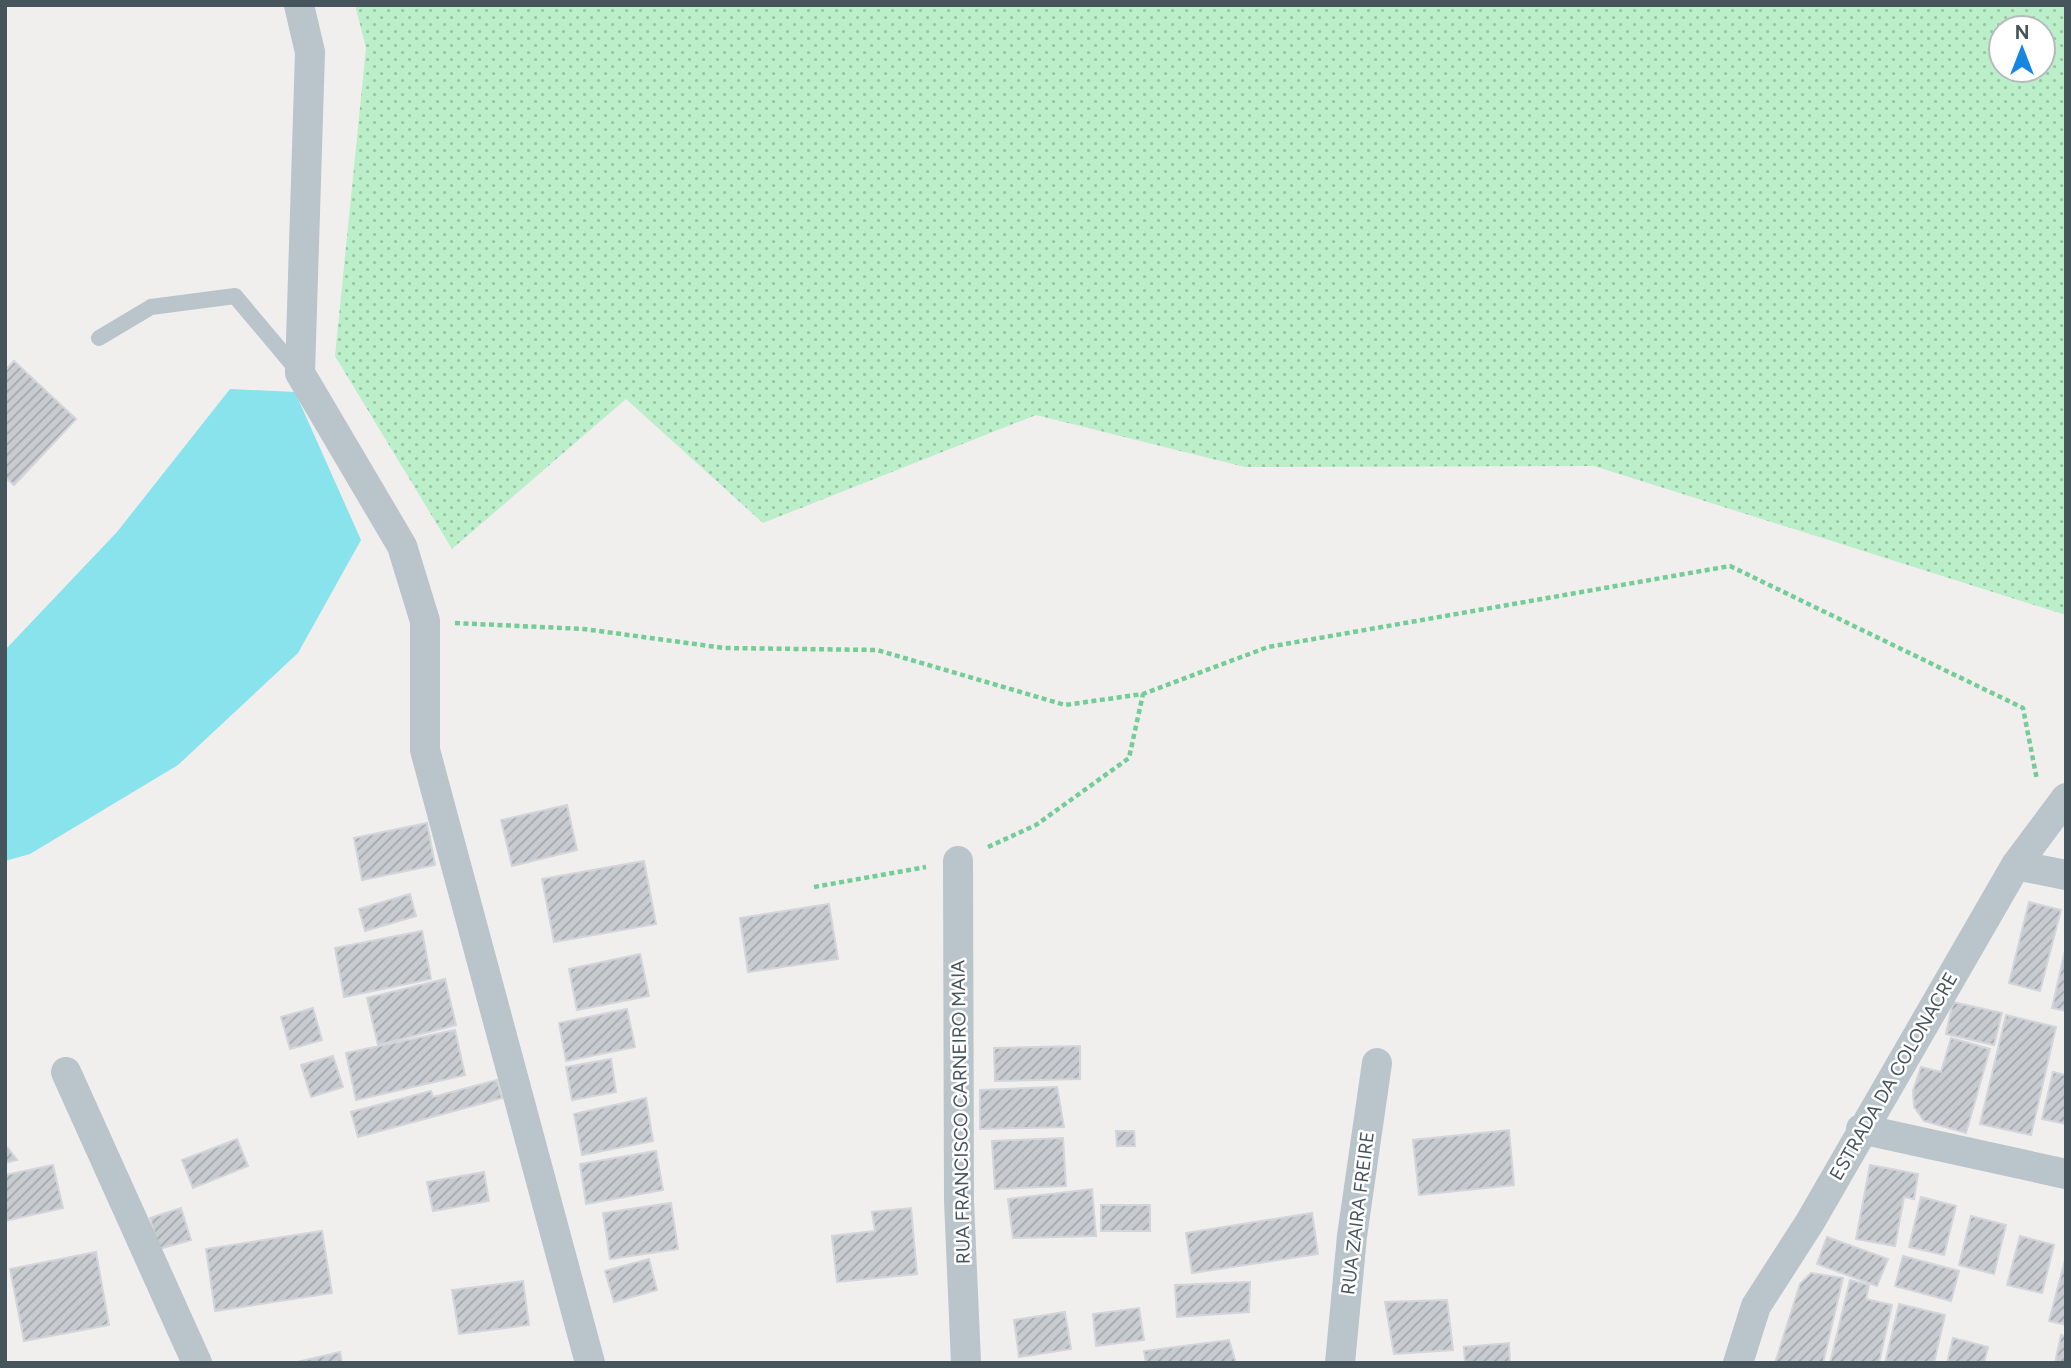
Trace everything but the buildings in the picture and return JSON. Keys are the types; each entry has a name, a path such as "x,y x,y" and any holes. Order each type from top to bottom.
{"street":[{"path":"299,5 310,52 300,373 402,546 425,621 425,750 590,1363"},
{"name":"ESTRADA DA COLONACRE","path":"1738,1363 1756,1306 1810,1222 1861,1129 2016,865 2066,797"},
{"name":"RUA FRANCISCO CARNEIRO MAIA","path":"958,861 959,1201 966,1363"},
{"path":"2016,865 2066,876"},
{"name":"RUA ZAIRA FREIRE","path":"1340,1363 1352,1236 1377,1063"},
{"path":"65,1072 197,1363"},
{"path":"1861,1129 2066,1174"}],"lane":[{"path":"99,338 151,307 235,296 300,373"}],"path":[{"path":"425,621 584,629 724,648 877,650 1065,705 1143,694 1268,647 1730,566 2023,708 2038,778 2035,790"},
{"path":"814,887 958,861 1036,825 1129,758 1143,694"}],"green space":[{"path":"355,5 2066,5 2066,615 1594,466 1245,467 1036,415 763,523 626,399 452,549 335,356 366,48"}],"water":[{"path":"230,389 295,392 361,540 298,653 178,765 30,854 5,861 5,650 117,532"}]}
